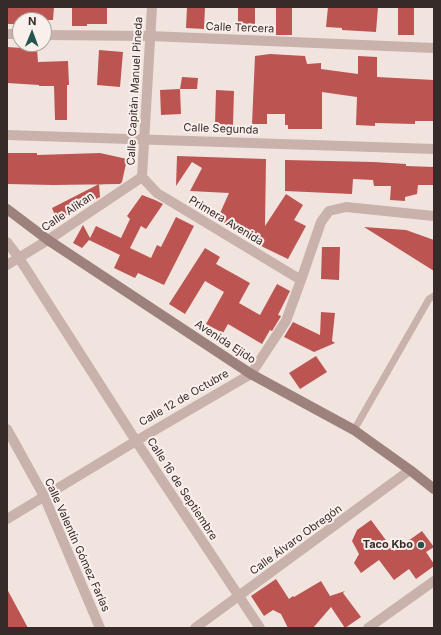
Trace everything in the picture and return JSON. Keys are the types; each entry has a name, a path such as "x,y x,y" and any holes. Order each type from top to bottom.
{"street":[{"name":"Calle Capitán Manuel Pineda","path":"142,177 152,7"},
{"name":"Calle Tercera","path":"52,35 150,36 434,48"},
{"name":"Calle Segunda","path":"7,135 145,138 434,149"},
{"name":"Calle Alikan","path":"7,265 48,240 142,177"},
{"name":"Primera Avenida","path":"142,177 157,193 301,280"},
{"name":"Calle 12 de Octubre","path":"7,519 251,374 286,321 321,222 329,211 346,208 434,216"},
{"name":"Avenida Ejido","path":"7,209 48,240 251,374 354,430 434,489"},
{"name":"Calle 16 de Septiembre","path":"7,242 19,258 136,441 260,628"},
{"name":"Calle Valentín Gómez Farías","path":"7,429 44,496 100,628"},
{"name":"Calle Álvaro Obregón","path":"196,628 410,470"},
{"path":"368,628 434,581"}],"lane":[{"path":"354,430 429,299 434,296"}],"building":[{"path":"7,7 54,7 53,20 52,12 12,12 12,24 7,24"},
{"path":"72,7 107,7 107,24 72,26"},
{"path":"187,7 205,7 204,29 186,28"},
{"path":"238,7 255,7 255,28 238,28"},
{"path":"276,7 292,7 292,35 276,35"},
{"path":"328,7 378,7 376,32 342,30 342,28 326,27"},
{"path":"398,7 414,7 414,35 398,35"},
{"path":"7,47 12,47 12,52 37,52 38,62 68,61 69,85 67,85 67,120 55,120 54,86 7,83"},
{"path":"99,50 123,52 120,87 97,85"},
{"path":"270,54 305,56 307,64 321,63 321,69 358,74 358,56 377,57 377,77 434,80 434,121 415,121 415,124 375,123 375,126 356,125 357,97 322,92 322,129 288,129 288,125 285,125 285,114 267,114 267,124 252,124 255,56"},
{"path":"182,77 198,78 197,89 180,89"},
{"path":"180,89 181,114 161,115 160,90"},
{"path":"216,90 234,91 233,125 215,124"},
{"path":"7,153 37,153 37,155 100,153 127,159 122,182 120,184 7,184"},
{"path":"177,156 266,159 265,226 286,194 303,205 294,220 306,226 288,259 261,246 264,240 217,220 229,193 190,191 202,168 192,162 176,186"},
{"path":"285,160 374,162 406,164 406,166 434,167 434,185 418,185 417,194 405,197 405,201 390,200 391,186 374,186 373,180 353,179 352,194 285,191"},
{"path":"99,184 100,197 57,220 52,208"},
{"path":"142,195 163,204 146,229 141,226 130,248 151,258 157,245 161,247 176,217 194,226 164,285 138,273 135,278 114,268 120,255 89,240 82,248 73,243 83,225 90,238 96,226 121,238 130,219 127,216"},
{"path":"364,227 406,230 434,240 434,271"},
{"path":"322,247 340,247 339,280 321,279"},
{"path":"205,248 220,257 216,264 250,283 239,303 260,315 277,284 290,291 278,315 281,316 280,318 272,331 270,330 262,344 228,324 223,333 206,324 224,292 205,281 185,314 169,304"},
{"path":"321,312 335,313 332,341 335,343 314,352 284,337 293,322 320,335"},
{"path":"316,356 327,372 300,389 289,373"},
{"path":"371,520 394,551 422,531 434,547 426,552 434,566 416,579 409,569 394,580 379,560 361,573 354,563 359,554 352,541 357,530"},
{"path":"276,579 289,599 321,581 330,596 345,591 343,593 361,617 345,628 331,607 313,628 288,628 281,614 273,610 264,616 251,596"},
{"path":"7,589 28,628 7,628"}],"place":[{"name":"Taco Kbo","path":"421,545"}]}
